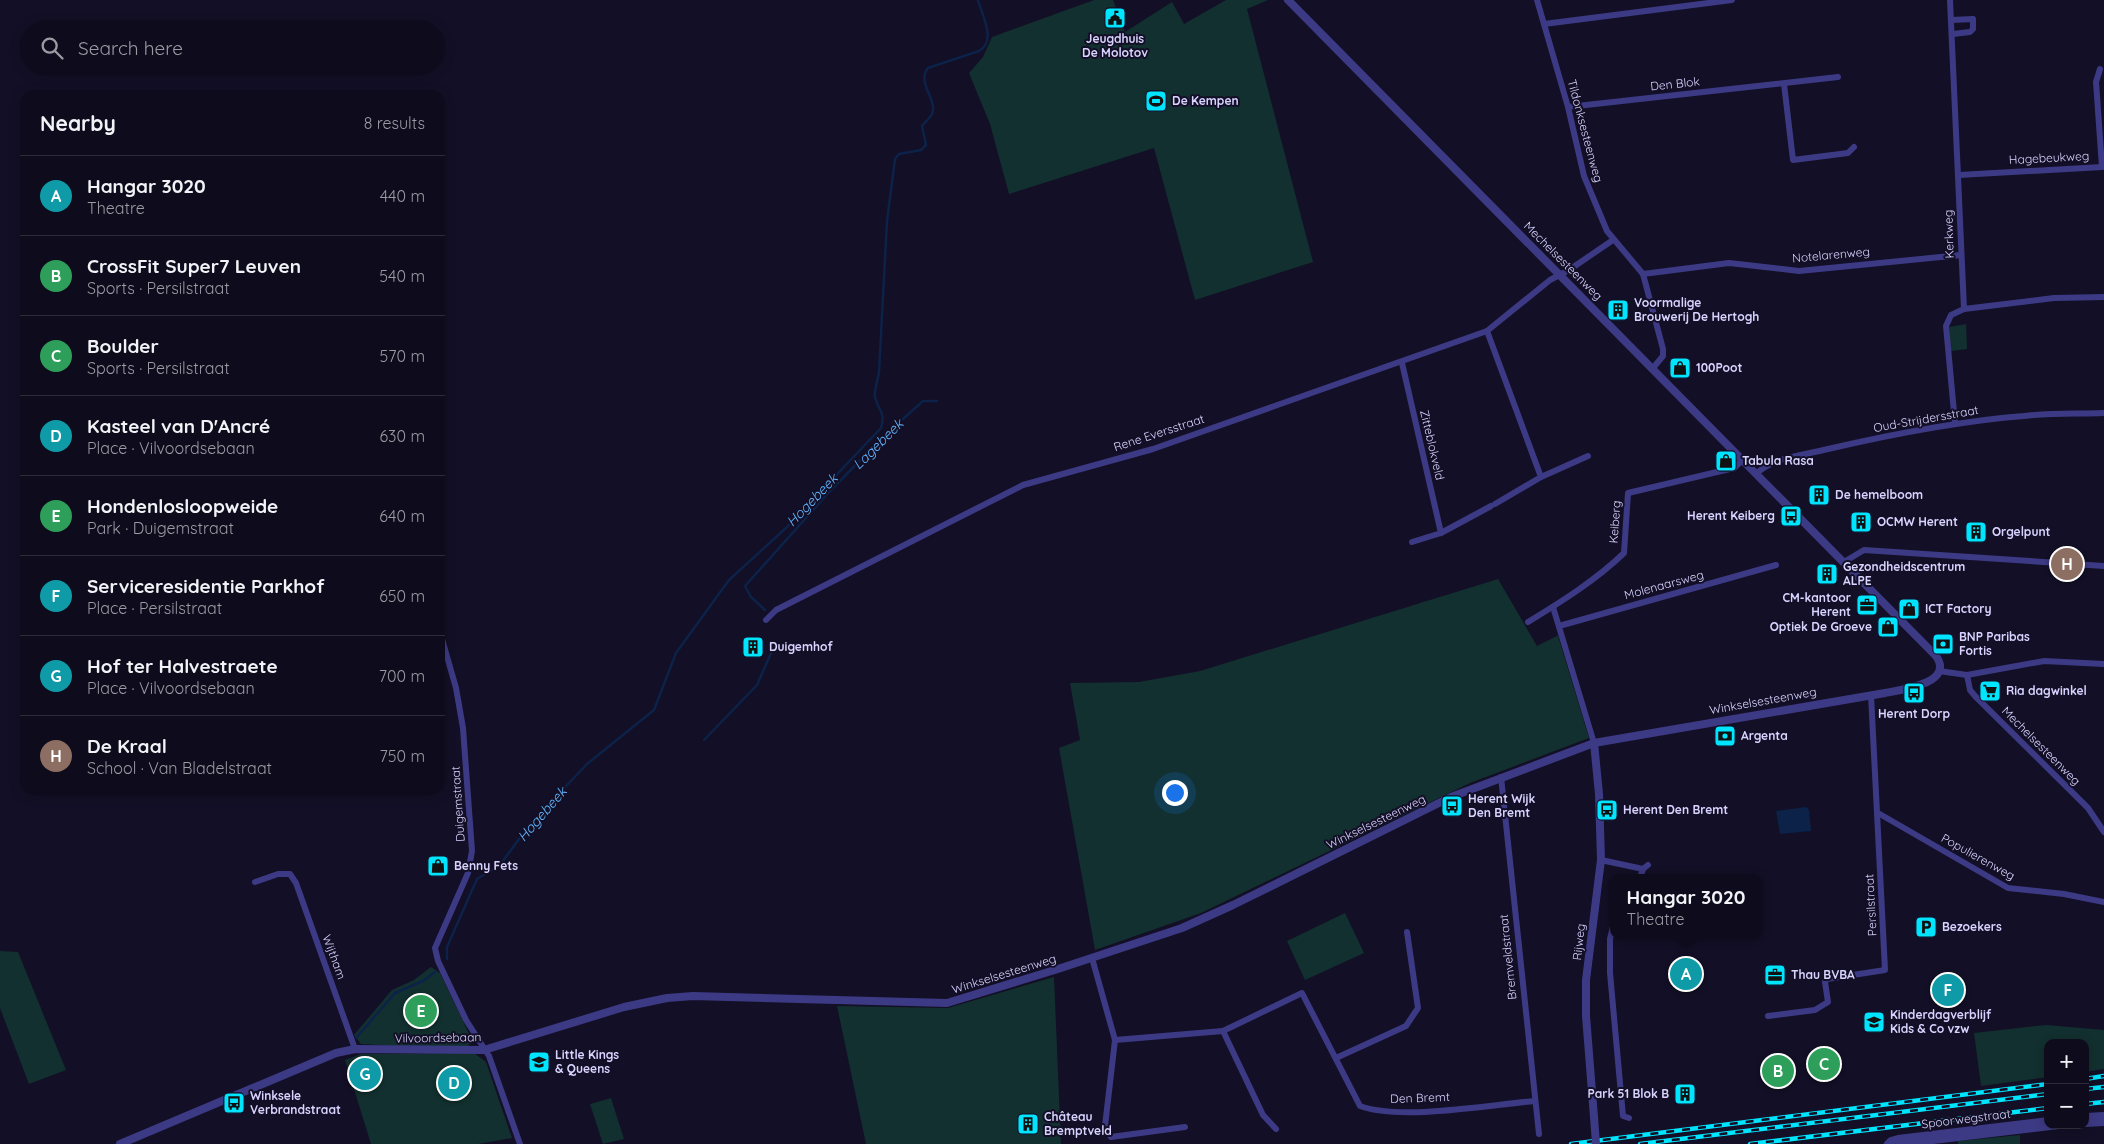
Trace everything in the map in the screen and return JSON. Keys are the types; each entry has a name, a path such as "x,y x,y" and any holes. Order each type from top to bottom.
{"street":[{"name":"Mechelsesteenweg","path":"1288,0 1936,656 1940,663 1939,671"},
{"name":"Tildonksesteenweg","path":"1536,0 1568,107 1584,176 1613,240 1643,274 1663,349 1663,356 1653,368"},
{"path":"1544,24 1732,0"},
{"name":"Kerkweg","path":"1950,0 1964,309"},
{"path":"1952,20 1973,19 1973,29 1970,32 1953,34"},
{"name":"Hagebeukweg","path":"1959,175 2102,167 2096,82 2100,69"},
{"name":"Den Blok","path":"1568,107 1838,77"},
{"path":"1784,84 1793,160 1848,153 1854,147"},
{"name":"Rene Eversstraat","path":"766,620 776,610 785,605 1023,485 1154,449 1486,331 1550,280 1613,240"},
{"name":"Notelarenweg","path":"1643,274 1730,263 1799,271 1961,254"},
{"path":"1955,424 1946,326 1952,314 1964,309 2054,298 2104,297"},
{"path":"1486,331 1541,477"},
{"name":"Zitteblokveld","path":"1402,362 1441,533"},
{"name":"Oud-Strijdersstraat","path":"1757,473 1769,463 1785,459 1871,439 1955,424 2025,416 2104,413"},
{"path":"1412,542 1441,533 1541,477 1588,456"},
{"name":"Keiberg","path":"1528,622 1553,607 1624,553 1628,493 1734,468 1744,460"},
{"path":"1844,562 1864,550 2104,566"},
{"name":"Molenaarsweg","path":"1559,626 1776,566"},
{"path":"1553,607 1594,743"},
{"name":"Duigemstraat","path":"445,650 456,688 463,728 472,851 468,873 435,948 442,970 466,1020 489,1056 520,1144"},
{"path":"1939,671 1967,674 2044,661 2104,664"},
{"name":"Winkselsesteenweg","path":"828,1000 947,1002 1092,958 1182,928 1451,797 1594,743 1871,695 1925,683 1934,678 1939,671"},
{"name":"Mechelsesteenweg","path":"1967,674 1970,690 2088,808 2104,832"},
{"name":"Persilstraat","path":"1768,1016 1815,1010 1828,1002 1825,982 1827,979 1885,970 1871,695"},
{"name":"Rijweg","path":"1594,743 1599,794 1601,860 1586,980 1586,1016 1596,1144"},
{"name":"Bremveldstraat","path":"1501,777 1539,1134"},
{"name":"Populierenweg","path":"1878,813 2008,888 2064,894 2104,902"},
{"path":"1601,860 1645,867 1642,874"},
{"name":"Wijtham","path":"255,882 278,874 290,874 299,892 355,1049"},
{"path":"1336,1058 1406,1026 1418,1008 1407,932"},
{"path":"1610,939 1610,973 1623,1116 1629,1118"},
{"path":"1092,958 1115,1040 1105,1126 1110,1136 1185,1127"},
{"name":"Den Bremt","path":"1115,1040 1223,1031 1302,993 1360,1106 1372,1110 1425,1111 1535,1101"},
{"name":"Vilvoordsebaan","path":"120,1144 336,1053 355,1049 484,1050 624,1007 667,998 723,996 828,1000"},
{"path":"1223,1031 1263,1115 1276,1129"},
{"path":"2089,1117 2104,1116"},
{"name":"Spoorwegstraat","path":"1888,1144 1891,1140 2044,1121"},
{"path":"2089,1123 2104,1122"},
{"name":"Spoorwegstraat","path":"1900,1144 2044,1127"}],"green space":[{"path":"1094,0 1113,0 1125,32 1172,2 1184,24 1226,0 1268,0 1247,9 1313,262 1195,300 1154,148 1009,194 990,124 969,73 983,57 992,37"},
{"path":"1966,324 1967,349 1951,351 1949,327"},
{"path":"1498,579 1537,646 1565,632 1558,636 1589,738 1470,783 1201,913 1095,950 1059,748 1080,740 1070,683 1139,682 1200,671"},
{"path":"1345,913 1364,953 1305,980 1287,941"},
{"path":"0,951 18,952 66,1070 29,1084 0,1008"},
{"path":"431,967 440,973 472,1040 468,1046 413,1047 361,1044 354,1035 392,990 414,980"},
{"path":"1054,977 1061,1144 866,1144 837,1006 948,1008"},
{"path":"2046,1025 2104,1030 2104,1069 2089,1071 2089,1039 2044,1039 2044,1078 1981,1086 1974,1033"},
{"path":"474,1053 486,1062 512,1138 478,1144 371,1144 345,1060 361,1054"},
{"path":"611,1098 624,1139 603,1144 590,1104"},
{"path":"2020,1135 2020,1144 1958,1144 1958,1141"}],"water":[{"path":"1806,807 1809,810 1811,831 1780,834 1776,811"}],"waterway":[{"name":"Hogebeek","path":"447,959 447,947 477,879 500,865 530,824 587,764 654,710 676,653 729,580 786,528 881,428 883,418 876,402 875,394 879,372 887,221 895,159 899,154 921,150 926,145 922,126 931,116 933,108 924,79 928,68 979,51 984,47 988,34 978,0"},
{"name":"Lagebeek","path":"765,610 751,597 745,586 831,490 884,436 923,401 937,401"},
{"name":"Lagebeek","path":"704,740 757,685 776,642"},
{"name":"Hogebeek","path":"356,1038 395,993 423,981 435,972"}],"railway":[{"path":"2089,1078 2104,1076"},
{"path":"1571,1144 2044,1085"},
{"path":"2089,1089 2104,1087"},
{"path":"1640,1144 2044,1094"},
{"path":"2089,1104 2104,1102"},
{"path":"1750,1144 2044,1108"}],"place":[{"name":"Jeugdhuis De Molotov","path":"1115,18"},
{"name":"De Kempen","path":"1156,101"},
{"name":"Voormalige Brouwerij De Hertogh","path":"1618,310"},
{"name":"100Poot","path":"1680,368"},
{"name":"Tabula Rasa","path":"1726,461"},
{"name":"De hemelboom","path":"1819,495"},
{"name":"Herent Keiberg","path":"1791,516"},
{"name":"OCMW Herent","path":"1861,522"},
{"name":"Orgelpunt","path":"1976,532"},
{"name":"De Kraal","path":"2067,564"},
{"name":"Gezondheidscentrum ALPE","path":"1827,574"},
{"name":"CM-kantoor Herent","path":"1867,605"},
{"name":"ICT Factory","path":"1909,609"},
{"name":"Optiek De Groeve","path":"1888,627"},
{"name":"BNP Paribas Fortis","path":"1943,644"},
{"name":"Duigemhof","path":"753,647"},
{"name":"Ria dagwinkel","path":"1990,691"},
{"name":"Herent Dorp","path":"1914,693"},
{"name":"Argenta","path":"1725,736"},
{"name":"Herent Wijk Den Bremt","path":"1452,806"},
{"name":"Herent Den Bremt","path":"1607,810"},
{"name":"Benny Fets","path":"438,866"},
{"name":"Bezoekers","path":"1926,927"},
{"name":"Hangar 3020","path":"1686,974"},
{"name":"Thau BVBA","path":"1775,975"},
{"name":"Serviceresidentie Parkhof","path":"1948,990"},
{"name":"Hondenlosloopweide","path":"421,1011"},
{"name":"Kinderdagverblijf Kids & Co vzw","path":"1874,1022"},
{"name":"Little Kings & Queens","path":"539,1062"},
{"name":"Boulder","path":"1824,1064"},
{"name":"CrossFit Super7 Leuven","path":"1778,1071"},
{"name":"Hof ter Halvestraete","path":"365,1074"},
{"name":"Kasteel van D'Ancré","path":"454,1083"},
{"name":"Park 51 Blok B","path":"1685,1094"},
{"name":"Winksele Verbrandstraat","path":"234,1103"},
{"name":"Château Bremptveld","path":"1028,1124"}]}
